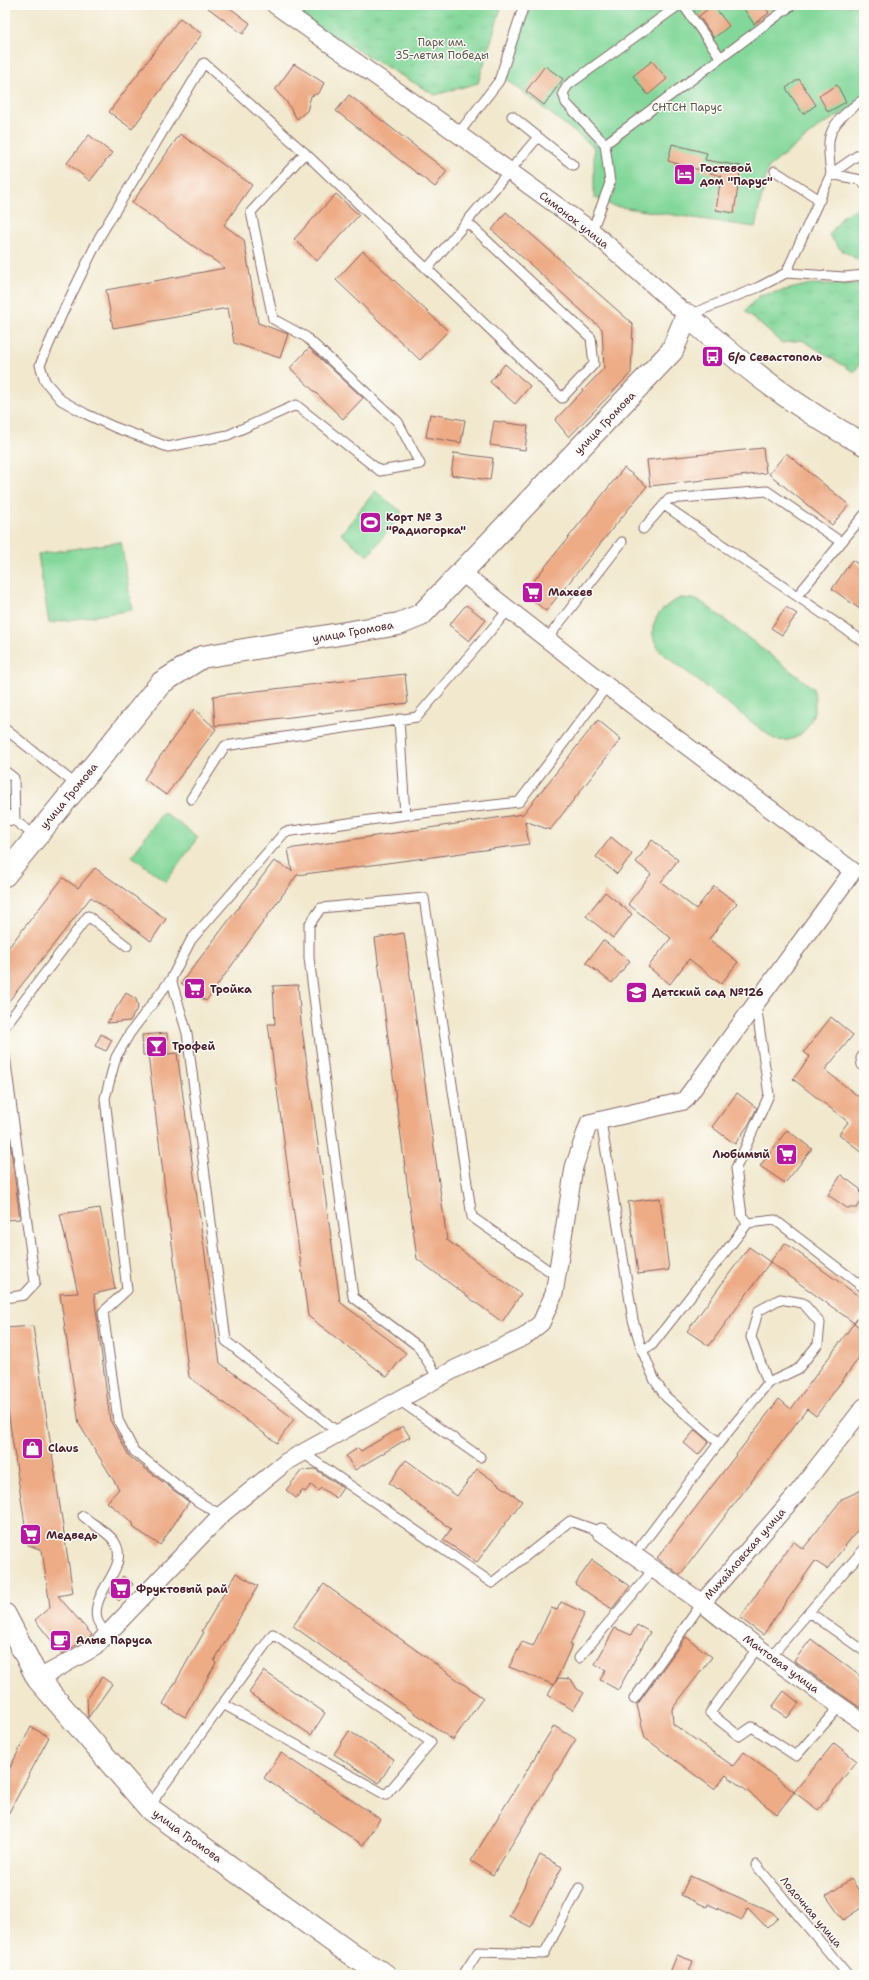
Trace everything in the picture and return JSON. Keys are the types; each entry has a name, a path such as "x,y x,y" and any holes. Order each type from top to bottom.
{"street":[{"name":"Симонок улица","path":"275,5 510,171 592,231 757,376 794,403 864,444"},
{"name":"улица Громова","path":"5,875 161,683 202,657 399,624 421,615 672,351 687,315"},
{"path":"38,1680 95,1647 221,1515 286,1462 438,1378 524,1337 541,1323 554,1294 558,1277 574,1167 589,1123 684,1101 853,871 607,686 462,573"},
{"name":"Михайловская улица","path":"601,1532 653,1570 702,1602 795,1496 863,1410"},
{"name":"Мачтовая улица","path":"702,1602 764,1652 863,1723"},
{"name":"улица Громова","path":"5,1614 38,1680 151,1810 355,1957 385,1975"}],"lane":[{"path":"458,134 499,81 524,5"},
{"path":"592,231 610,183 605,144 566,103 563,93 568,85 679,5"},
{"path":"683,5 721,58"},
{"path":"605,144 792,5"},
{"path":"305,153 251,212 273,319 306,337 398,422 420,464 380,470 296,405 228,435 168,447 114,427 61,400 45,381 40,365 62,314 100,236 204,63 305,153 562,398 594,364 591,338 466,222"},
{"path":"786,273 831,174 828,141 835,126 847,112 864,99"},
{"path":"512,116 573,165"},
{"path":"428,269 538,137"},
{"path":"831,174 864,151"},
{"path":"775,171 820,200"},
{"path":"831,174 861,180 864,184"},
{"path":"687,315 759,287 786,273 844,277 864,274"},
{"path":"643,529 669,499 767,491 841,542"},
{"path":"664,505 864,642"},
{"path":"797,596 864,515"},
{"path":"547,639 622,542"},
{"path":"191,799 225,746 417,717 508,609"},
{"path":"221,1515 197,1501 134,1451 118,1420 103,1312 127,1290 105,1098 116,1057 130,1033 171,979 191,940 285,832 405,815 519,802 607,686"},
{"path":"399,719 405,815"},
{"path":"5,729 78,786"},
{"path":"5,771 14,778 15,820"},
{"path":"5,813 36,836"},
{"path":"5,819 15,820"},
{"path":"438,1378 418,1346 353,1297 309,958 309,925 321,908 424,898 472,1217 558,1277"},
{"path":"5,1026 88,916 127,946"},
{"path":"171,979 187,1033 226,1341 339,1433"},
{"path":"748,1223 742,1216 736,1168 769,1095 756,1004"},
{"path":"864,1054 861,1058 864,1066"},
{"path":"5,1056 35,1283 24,1295 5,1298"},
{"path":"601,1121 633,1320 642,1350 655,1381 666,1397 719,1443"},
{"path":"642,1350 652,1345 748,1223 775,1220 864,1288"},
{"path":"641,1546 719,1443 768,1383 798,1369 818,1344 820,1323 803,1303 780,1299 758,1312 751,1337 768,1383"},
{"path":"399,1400 480,1457"},
{"path":"303,1453 492,1583 570,1521 601,1532"},
{"path":"83,1516 114,1540 119,1551 119,1562 97,1607 97,1619 107,1635"},
{"path":"839,1707 796,1756 752,1727 739,1736 710,1713 764,1652 809,1612 864,1549"},
{"path":"579,1658 653,1570"},
{"path":"634,1699 702,1602"},
{"path":"809,1612 864,1651"},
{"path":"151,1810 157,1795 273,1634 431,1742 386,1795 223,1704"},
{"name":"Лодочная улица","path":"756,1865 848,1975"},
{"path":"463,1975 478,1952 544,1954 579,1888"}],"green space":[{"name":"Парк им. 35-летия Победы","path":"280,5 502,5 478,83 435,95"},
{"name":"СНТСН Парус","path":"531,5 864,5 864,101 820,126 768,168 755,227 613,206 594,197 594,147 506,79"},
{"path":"864,205 864,260 860,261 840,249 829,235 844,215"},
{"path":"811,284 864,284 864,358 854,372 802,340 782,343 745,311 759,296"},
{"name":"Корт № 3 \"Радиогорка\"","path":"375,491 402,512 368,556 341,534"},
{"path":"121,542 132,610 49,623 38,554"},
{"path":"681,598 693,599 703,603 813,688 815,698 812,717 808,726 802,733 794,738 785,740 774,739 661,652 653,636 655,620 665,607"},
{"path":"163,812 198,837 166,882 132,856"}],"building":[{"path":"204,5 226,5 250,23 243,34"},
{"path":"713,5 729,26 714,38 699,16"},
{"path":"741,5 764,5 769,13 754,24"},
{"path":"180,18 202,34 132,129 109,112"},
{"path":"652,61 667,79 648,95 633,76"},
{"path":"294,64 324,83 319,93 311,96 307,111 297,119 286,101 275,90"},
{"path":"545,66 563,79 544,105 526,91"},
{"path":"799,79 816,105 803,114 786,88"},
{"path":"837,85 846,102 828,112 819,96"},
{"path":"349,95 447,171 435,187 336,111"},
{"path":"180,134 252,185 224,225 244,240 258,323 288,334 280,358 234,343 228,308 113,328 106,290 225,268 132,203"},
{"path":"89,135 112,153 90,181 67,163"},
{"path":"672,144 707,153 705,160 741,166 734,213 716,210 721,176 668,161"},
{"path":"336,194 359,215 317,261 294,239"},
{"path":"506,212 633,324 631,373 569,437 555,420 604,368 602,329 492,230"},
{"path":"363,251 448,331 420,360 336,280"},
{"path":"309,348 363,398 343,419 290,368"},
{"path":"505,364 530,386 515,404 490,382"},
{"path":"430,414 465,420 461,443 426,437"},
{"path":"494,421 528,426 525,450 490,445"},
{"path":"763,448 766,473 650,486 647,460"},
{"path":"454,453 493,458 490,480 451,475"},
{"path":"786,453 849,505 832,525 769,474"},
{"path":"624,468 647,486 546,611 524,593"},
{"path":"852,560 864,568 864,612 832,589"},
{"path":"466,605 486,620 469,641 449,625"},
{"path":"786,607 797,614 782,635 771,628"},
{"path":"405,674 408,703 215,726 213,696"},
{"path":"194,709 216,729 166,795 144,779"},
{"path":"598,720 621,739 550,830 525,821 529,844 297,875 206,1001 181,983 274,861 292,871 288,849 523,814"},
{"path":"611,837 632,854 617,874 596,857"},
{"path":"652,840 678,860 661,882 696,909 714,886 737,903 709,939 738,962 721,984 689,959 670,984 648,967 671,938 628,904 651,874 636,862"},
{"path":"95,868 166,919 151,941 91,897 5,1006 5,952 63,878 78,888"},
{"path":"605,892 632,914 613,938 586,916"},
{"path":"404,933 447,1240 521,1294 502,1322 417,1259 375,938"},
{"path":"603,940 630,961 612,983 586,963"},
{"path":"298,985 301,1022 340,1302 406,1353 387,1377 308,1316 268,1024 275,1024 273,986"},
{"path":"126,993 136,999 138,1007 130,1021 107,1023"},
{"path":"831,1017 853,1035 825,1070 864,1101 864,1154 839,1134 848,1122 793,1079 810,1057 804,1052"},
{"path":"167,1033 168,1054 177,1053 220,1363 294,1419 277,1443 189,1377 148,1055 143,1055 142,1035"},
{"path":"101,1034 112,1040 106,1051 95,1046"},
{"path":"737,1093 757,1108 749,1124 735,1144 712,1127"},
{"path":"787,1130 812,1149 785,1183 760,1166"},
{"path":"10,1142 20,1219 5,1220 5,1143"},
{"path":"841,1175 860,1189 862,1200 857,1208 847,1208 828,1195"},
{"path":"660,1198 669,1270 638,1274 628,1202"},
{"path":"100,1208 115,1289 94,1294 110,1420 129,1456 189,1502 160,1545 134,1528 133,1523 107,1502 119,1489 79,1424 60,1294 78,1293 60,1214"},
{"path":"785,1243 864,1300 864,1309 854,1323 770,1262"},
{"path":"749,1247 770,1262 709,1346 687,1331"},
{"path":"854,1323 864,1331 864,1351 816,1416 807,1409 680,1575 657,1558 779,1399 791,1409"},
{"path":"33,1326 73,1593 58,1596 92,1635 62,1654 35,1620 50,1607 42,1550 28,1545 5,1390 5,1328"},
{"path":"403,1426 410,1437 355,1470 346,1456 358,1448 361,1451"},
{"path":"695,1430 709,1442 698,1455 684,1443"},
{"path":"406,1460 457,1496 477,1469 522,1501 477,1562 443,1540 451,1529 389,1483"},
{"path":"315,1469 343,1488 336,1498 321,1488 318,1491 311,1485 305,1492 302,1490 296,1498 286,1490 302,1470"},
{"path":"864,1489 864,1522 827,1569 815,1561 763,1635 740,1618 793,1541 803,1549 842,1499"},
{"path":"592,1560 630,1586 612,1609 575,1584"},
{"path":"236,1573 258,1586 214,1661 216,1663 185,1717 163,1704 204,1632 202,1631"},
{"name":"Фруктовый рай","path":"123,1576 133,1584 119,1601 110,1593"},
{"path":"324,1584 483,1698 453,1740 293,1626"},
{"path":"561,1602 585,1613 570,1644 572,1645 554,1685 509,1667 522,1642 533,1646 551,1608 557,1610"},
{"path":"637,1625 650,1632 618,1690 600,1680 606,1670 595,1664 615,1628 631,1635"},
{"path":"686,1637 712,1657 672,1709 673,1724 733,1766 744,1752 794,1792 777,1814 726,1775 714,1789 645,1738 637,1705"},
{"path":"811,1639 864,1679 864,1707 859,1707 794,1661"},
{"path":"264,1671 325,1713 311,1735 249,1693"},
{"path":"102,1677 112,1684 88,1718 87,1698"},
{"path":"558,1678 571,1679 577,1689 584,1693 573,1710 548,1695"},
{"path":"784,1691 799,1703 787,1718 772,1707"},
{"path":"554,1726 576,1739 493,1875 471,1861"},
{"path":"31,1727 49,1737 5,1820 5,1777"},
{"path":"349,1731 394,1759 379,1783 334,1754"},
{"path":"834,1743 857,1761 818,1810 794,1792"},
{"path":"281,1753 380,1819 363,1845 264,1778"},
{"path":"540,1855 562,1867 531,1927 509,1916"},
{"path":"690,1876 772,1912 778,1918 767,1928 748,1908 742,1920 708,1904 707,1907 681,1895"},
{"path":"851,1879 864,1898 864,1906 843,1920 826,1896"},
{"path":"677,1955 693,1961 688,1975 669,1975"}],"place":[{"name":"Гостевой дом \"Парус\"","path":"685,174"},
{"name":"б/о Севастополь","path":"712,357"},
{"name":"Корт № 3 \"Радиогорка\"","path":"371,523"},
{"name":"Махеев","path":"532,592"},
{"name":"Тройка","path":"195,989"},
{"name":"Детский сад №126","path":"637,992"},
{"name":"Трофей","path":"156,1046"},
{"name":"Любимый","path":"786,1154"},
{"name":"Claus","path":"33,1448"},
{"name":"Медведь","path":"31,1535"},
{"name":"Фруктовый рай","path":"121,1589"},
{"name":"Алые Паруса","path":"61,1640"}]}
